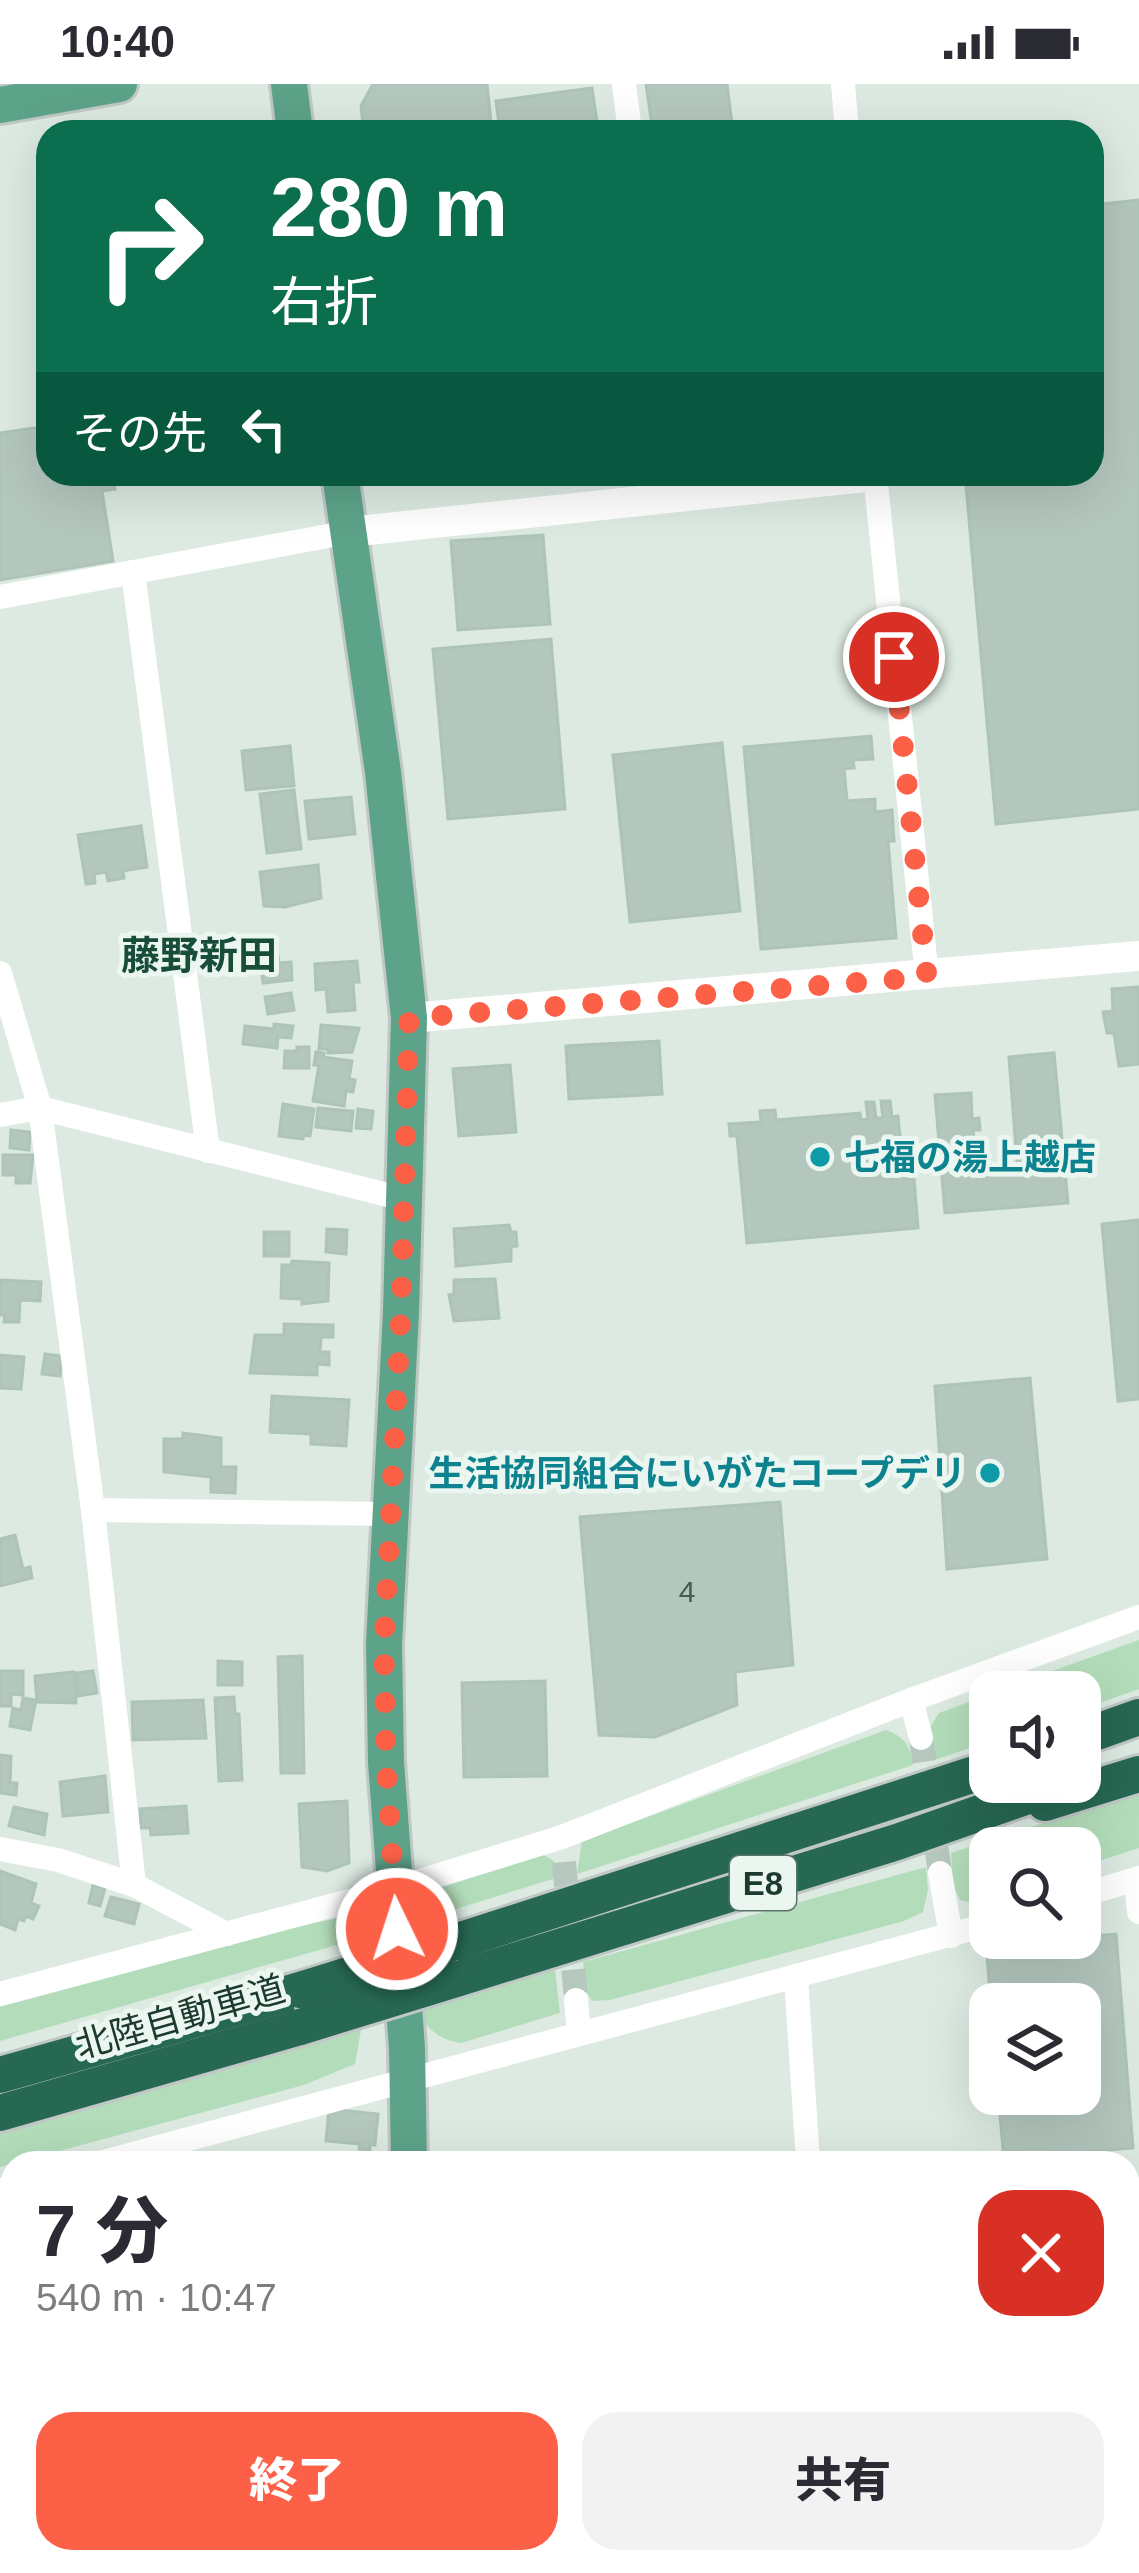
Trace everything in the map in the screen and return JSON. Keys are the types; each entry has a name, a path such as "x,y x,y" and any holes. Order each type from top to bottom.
{"highway":[{"path":"1101,1731 1139,1718"},
{"path":"1101,1771 1139,1757"},
{"path":"897,1842 963,1828 1139,1774"},
{"name":"北陸自動車道","path":"454,1961 969,1777"},
{"name":"北陸自動車道","path":"0,2113 454,1961 897,1842 1008,1803"},
{"name":"北陸自動車道","path":"0,2075 300,2009"}],"main road":[{"path":"0,105 119,84"},
{"path":"289,84 294,120"},
{"path":"342,486 382,772 409,1018 384,1644 407,2078 402,2151"}],"street":[{"path":"624,84 628,120"},
{"path":"843,84 846,120"},
{"path":"0,597 349,532 665,486"},
{"path":"876,486 927,977"},
{"path":"133,572 208,1151"},
{"path":"409,1018 1139,956"},
{"path":"0,973 40,1108 93,1510 134,1885"},
{"path":"0,1115 40,1108 404,1199"},
{"path":"93,1510 391,1514"},
{"path":"0,1994 563,1849 911,1700 1139,1617"},
{"path":"911,1700 921,1738"},
{"path":"0,1850 58,1860 134,1885 227,1934"},
{"path":"940,1873 951,1936"},
{"path":"1101,1890 1137,1879 1139,1912"},
{"path":"142,2151 969,1930"},
{"path":"796,1976 807,2151"},
{"path":"576,2000 579,2033"}],"green space":[{"path":"1139,1640 1139,1689 1101,1703 1101,1671 1053,1671"},
{"path":"969,1702 969,1748 935,1760 930,1727 939,1713"},
{"path":"886,1730 906,1743 913,1765 577,1874 582,1841"},
{"path":"1139,1792 1139,1848 1101,1860 1101,1827 1031,1827"},
{"path":"969,1847 969,1902 960,1900 953,1885 951,1853"},
{"path":"540,1853 554,1861 556,1878 414,1922 409,1900 418,1892"},
{"path":"926,1867 923,1912 904,1921 610,2000 592,2001 586,1991 583,1962"},
{"path":"354,1915 372,1935 0,2041 0,2007"},
{"path":"555,1970 560,2013 461,2043 434,2032 417,2009"},
{"path":"361,2030 355,2064 304,2085 59,2151 0,2151 0,2130"}],"building":[{"path":"373,84 487,84 491,120 363,120 361,106"},
{"path":"646,84 727,84 732,120 651,120"},
{"path":"592,88 597,120 498,120 496,101"},
{"path":"1139,200 1139,809 996,824 966,486 1104,486 1104,204"},
{"path":"36,428 36,486 114,486 102,491 113,561 0,580 0,433"},
{"path":"543,535 550,624 458,630 451,541"},
{"path":"551,639 565,809 448,819 433,649"},
{"path":"871,736 873,759 853,760 854,768 844,769 847,801 875,799 875,812 892,810 894,841 888,841 896,938 761,949 744,747"},
{"path":"722,743 740,911 630,922 613,755"},
{"path":"290,746 294,786 246,790 242,751"},
{"path":"294,790 301,849 267,853 260,794"},
{"path":"351,797 355,834 309,839 305,801"},
{"path":"141,826 147,867 123,871 124,878 108,881 106,872 94,874 95,883 86,884 78,835"},
{"path":"318,865 321,898 285,907 264,906 260,872"},
{"path":"278,955 279,963 291,962 292,980 263,983 260,956"},
{"path":"357,961 355,1010 328,1012 326,989 316,990 315,964"},
{"path":"1139,987 1139,1064 1119,1066 1114,1033 1107,1033 1103,1012 1113,1011 1112,989"},
{"path":"291,993 294,1010 268,1014 265,997"},
{"path":"274,1024 293,1026 291,1038 278,1037 277,1048 243,1044 245,1026 274,1029"},
{"path":"321,1025 359,1028 352,1052 319,1049"},
{"path":"659,1041 662,1094 569,1099 566,1046"},
{"path":"297,1047 309,1047 309,1068 284,1068 285,1051 297,1051"},
{"path":"316,1052 352,1061 353,1092 346,1091 344,1106 313,1101 319,1065 314,1065"},
{"path":"1054,1053 1068,1203 945,1213 935,1095 971,1093 972,1119 979,1118 980,1130 973,1130 977,1166 1017,1163 1009,1057"},
{"path":"510,1065 516,1132 459,1136 453,1069"},
{"name":"七福の湯上越店","path":"881,1101 890,1101 892,1117 898,1116 904,1179 914,1178 918,1228 747,1243 737,1136 730,1136 729,1124 761,1122 760,1111 775,1110 776,1120 860,1113 861,1120 868,1119 866,1102 874,1102 876,1118 883,1118"},
{"path":"283,1104 314,1109 310,1136 279,1136"},
{"path":"318,1108 353,1111 351,1131 316,1127"},
{"path":"358,1109 373,1111 371,1129 356,1128"},
{"path":"11,1130 30,1132 29,1150 10,1148"},
{"path":"3,1155 33,1155 30,1183 16,1183 16,1175 3,1175"},
{"path":"1139,1220 1139,1399 1118,1401 1102,1224"},
{"path":"509,1225 516,1232 517,1246 511,1247 511,1261 456,1266 454,1229"},
{"path":"327,1229 347,1230 346,1254 326,1252"},
{"path":"264,1232 289,1232 289,1256 264,1256"},
{"path":"329,1263 328,1301 302,1304 302,1299 281,1298 282,1265"},
{"path":"495,1279 499,1318 454,1321 449,1295 454,1294 454,1280"},
{"path":"0,1280 41,1282 40,1301 20,1300 19,1322 4,1322 5,1315 0,1315"},
{"path":"284,1324 333,1325 333,1337 321,1337 320,1352 329,1352 329,1365 317,1364 317,1375 250,1373 255,1335 284,1335"},
{"path":"45,1354 62,1356 60,1376 42,1374"},
{"path":"0,1355 24,1357 21,1389 0,1388"},
{"name":"生活協同組合にいがたコープデリ","path":"1030,1378 1047,1559 947,1569 935,1386"},
{"path":"272,1396 349,1400 346,1446 311,1444 311,1434 270,1432"},
{"path":"183,1433 221,1438 221,1467 236,1467 235,1493 211,1492 211,1477 164,1472 164,1439 183,1439"},
{"path":"780,1502 793,1665 735,1672 737,1705 655,1737 599,1735 580,1517"},
{"path":"15,1535 23,1569 30,1567 32,1578 0,1586 0,1539"},
{"path":"302,1656 304,1773 281,1773 278,1657"},
{"path":"218,1661 242,1662 242,1685 218,1685"},
{"path":"0,1671 23,1671 23,1695 11,1694 11,1706 0,1706"},
{"path":"93,1671 97,1693 78,1696 76,1673"},
{"path":"74,1672 76,1703 37,1702 35,1676"},
{"path":"545,1681 547,1776 464,1777 462,1683"},
{"path":"234,1697 242,1780 219,1781 215,1698"},
{"path":"23,1698 36,1700 30,1730 10,1726 13,1708 21,1710"},
{"path":"203,1700 206,1738 133,1740 132,1702"},
{"path":"0,1755 11,1756 10,1783 17,1783 16,1795 0,1793"},
{"path":"105,1776 108,1812 63,1816 60,1782"},
{"path":"347,1801 349,1863 327,1871 302,1867 299,1804"},
{"path":"186,1806 188,1833 151,1835 150,1828 141,1828 140,1809"},
{"path":"14,1807 47,1814 44,1835 9,1826"},
{"path":"0,1871 36,1884 31,1903 39,1906 33,1919 18,1919 15,1930 0,1924"},
{"path":"93,1885 105,1888 100,1906 89,1903"},
{"path":"111,1897 139,1904 134,1924 105,1916"},
{"path":"1116,1934 1133,2148 1003,2151 1000,2115 1101,2115 1101,1983 989,1983 987,1959 1101,1959 1101,1935"},
{"path":"329,2109 378,2114 375,2145 370,2150 359,2149 360,2144 326,2141"}],"tunnel":[{"path":"921,1738 940,1873"},
{"path":"564,1862 576,2000"}],"place":[{"name":"七福の湯上越店","path":"820,1157"},
{"name":"生活協同組合にいがたコープデリ","path":"990,1473"}],"district":[{"name":"藤野新田","path":"199,955"}],"route":[{"path":"397,1929 384,1644 401,1312 409,1018 927,977 894,657"}]}
